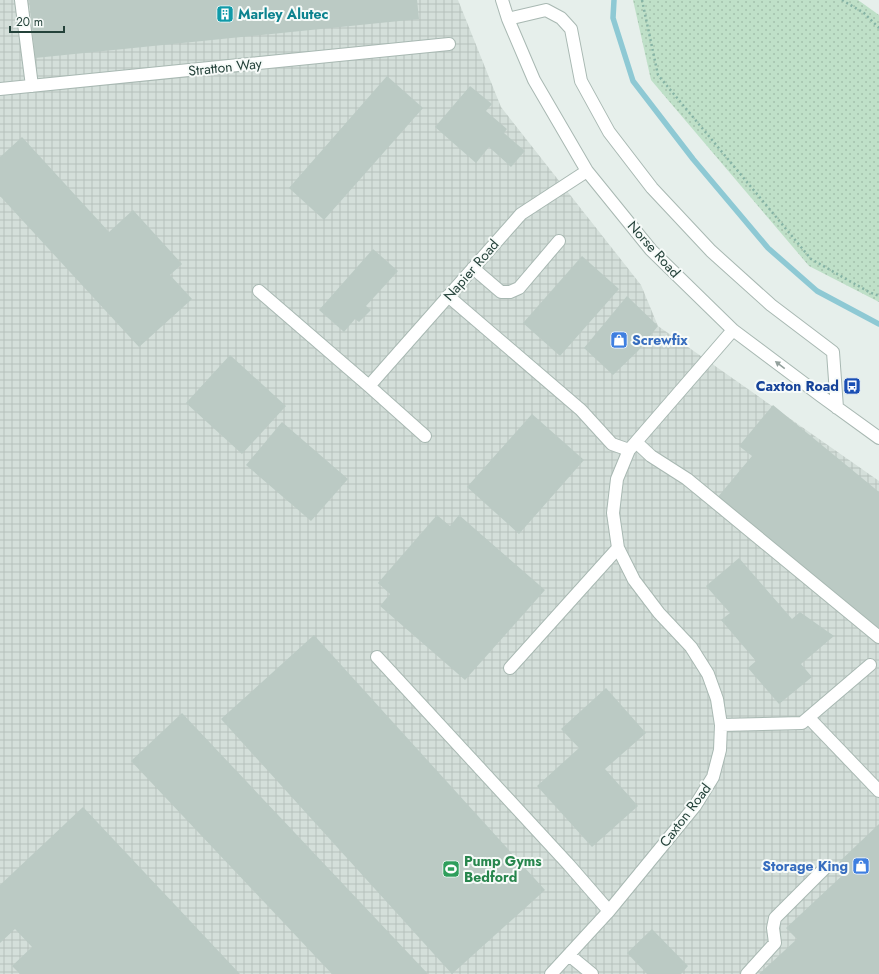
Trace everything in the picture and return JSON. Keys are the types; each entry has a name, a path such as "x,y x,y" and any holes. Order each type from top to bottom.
{"street":[{"path":"21,0 32,86"},
{"name":"Norse Road","path":"502,0 508,19 534,80 587,171 651,250 733,330 879,438"},
{"path":"508,19 546,10 561,18 571,29 581,81 609,132 652,188 717,256 771,305 833,352 837,408"},
{"name":"Stratton Way","path":"0,89 449,44"},
{"name":"Napier Road","path":"369,386 520,214 587,171"},
{"path":"473,268 501,292 510,292 518,288 559,241"},
{"path":"259,291 425,436"},
{"path":"448,296 581,410 612,444 633,446 687,479 879,637"},
{"name":"Caxton Road","path":"551,974 609,910 695,806 713,776 720,750 721,725 717,699 708,674 691,647 659,614 634,580 618,548 614,513 617,479 633,446 733,330"},
{"path":"510,668 618,548"},
{"path":"377,656 609,910"},
{"path":"721,725 802,723 870,665"},
{"path":"809,718 879,791"},
{"path":"747,974 775,943 773,928 775,918 827,866"},
{"path":"569,955 592,974"}],"path":[{"path":"642,0 658,75 811,259 869,292 879,296"},
{"path":"842,0 864,13 879,28"}],"shaded area":[{"path":"0,0 458,0 501,107 641,285 658,326 879,481 879,974 0,974"}],"green space":[{"path":"633,0 858,0 879,15 879,302 809,266 651,80"}],"building":[{"path":"29,0 417,0 419,19 35,58"},
{"path":"387,76 423,108 324,220 289,188"},
{"path":"470,86 492,104 486,111 507,129 504,133 525,151 511,167 489,147 476,163 435,127"},
{"path":"22,137 109,232 133,210 182,264 170,275 192,299 139,347 0,196 0,157"},
{"path":"373,249 398,271 366,306 371,310 359,322 355,319 344,332 319,310"},
{"path":"582,256 619,289 560,356 523,323"},
{"name":"Screwfix","path":"627,296 658,326 638,351 613,375 584,348"},
{"path":"230,355 286,406 242,454 186,403"},
{"path":"773,405 879,492 879,632 717,498 752,456 739,446"},
{"path":"532,414 584,460 519,534 467,487"},
{"path":"282,422 348,479 311,521 246,465"},
{"path":"437,515 450,526 459,515 545,590 465,680 380,606 390,594 378,583"},
{"path":"739,558 792,619 800,612 834,636 801,664 812,677 779,704 748,668 756,661 721,620 730,613 706,586"},
{"path":"314,635 545,890 452,974 221,719"},
{"path":"606,688 646,733 605,769 638,806 592,847 537,786 579,748 561,729"},
{"path":"182,713 428,974 332,974 131,761"},
{"path":"83,807 240,974 20,974 12,966 32,947 15,929 0,943 0,885"},
{"path":"879,824 879,974 759,974 797,939 786,928 847,871 839,862"},
{"path":"652,929 688,966 681,974 647,974 627,953"}],"waterway":[{"path":"614,0 613,18 633,81 693,159 768,248 817,291 879,324"}],"place":[{"name":"Marley Alutec","path":"225,14"},
{"name":"Screwfix","path":"619,340"},
{"name":"Caxton Road","path":"852,386"},
{"name":"Storage King","path":"861,866"},
{"name":"Pump Gyms Bedford","path":"451,869"}]}
